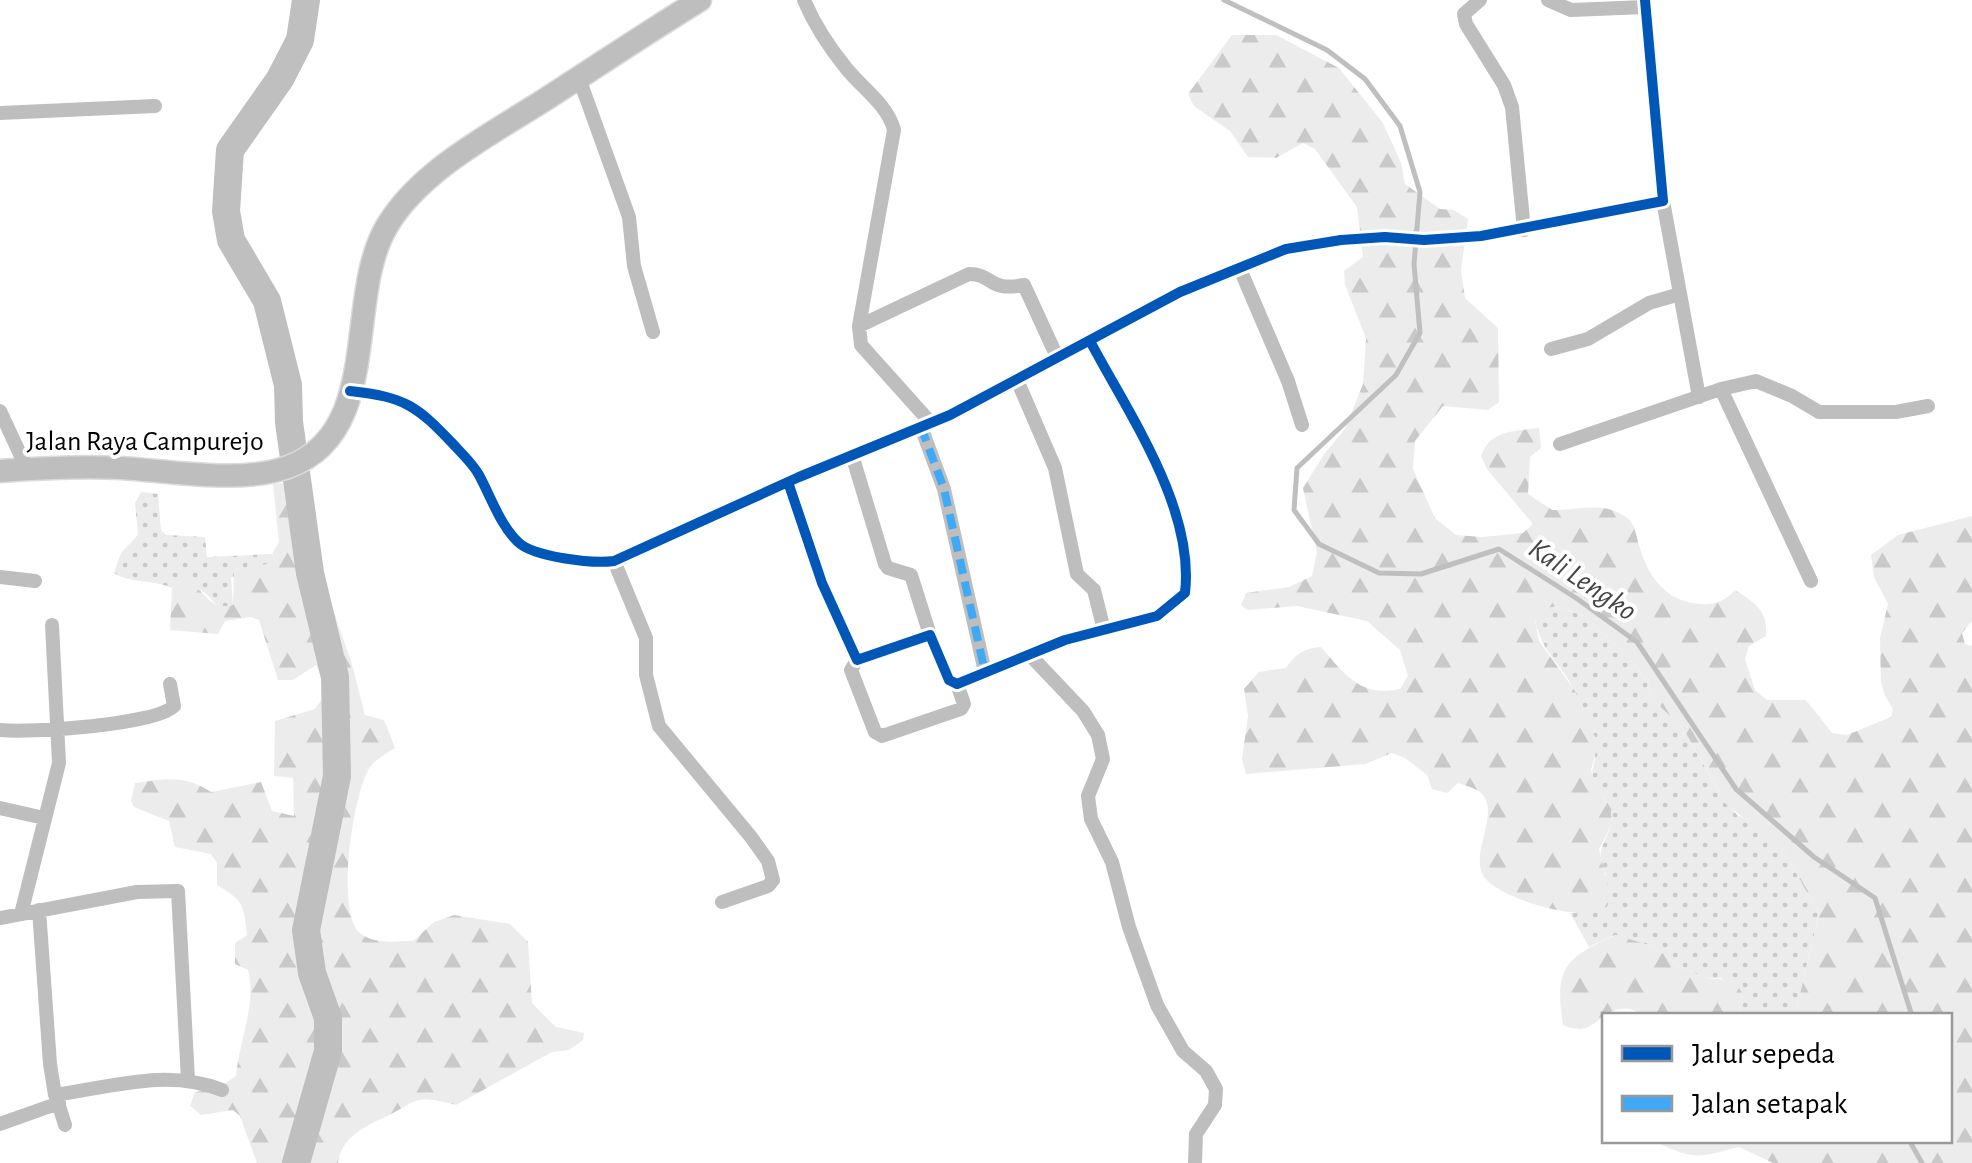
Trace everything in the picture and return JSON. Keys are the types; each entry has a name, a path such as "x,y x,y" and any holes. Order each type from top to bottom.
{"main road":[{"name":"Jalan Raya Campurejo","path":"0,471 89,466 250,474 286,468 308,457 330,438 346,413 361,345 363,299 376,249 404,204 450,160 697,1"}],"street":[{"path":"804,0 820,31 887,114 894,130 859,326 862,345 926,425 985,672"},
{"path":"1480,0 1464,14 1512,107 1524,230"},
{"path":"1548,0 1571,10 1645,4 1663,201 1700,397"},
{"path":"578,78 630,217 634,266 653,332"},
{"path":"0,113 156,106"},
{"path":"350,391 387,394 414,405 476,468 507,528 520,544 536,552 600,563 614,561 926,425 1180,292 1286,249 1341,240 1424,240 1524,230 1663,201"},
{"path":"1240,268 1288,381 1302,425"},
{"path":"859,326 969,274 978,274 1000,288 1024,285 1054,361"},
{"path":"1551,349 1588,339 1649,303 1680,294"},
{"path":"957,684 1029,654 1157,616 1185,593 1185,556 1172,506 1149,448 1090,341"},
{"path":"1017,380 1055,468 1077,574 1094,590 1104,630"},
{"path":"1560,444 1721,389 1756,381 1819,412 1896,412 1928,406"},
{"path":"1721,389 1811,582"},
{"path":"0,412 27,469"},
{"path":"852,455 885,564 911,575 930,635 964,704 882,736 874,732 852,670 858,660 930,635"},
{"path":"788,482 822,583 858,660"},
{"path":"614,561 646,638 646,674 659,726 751,837 772,872 773,880 768,886 722,902"},
{"path":"0,577 36,581"},
{"path":"20,914 59,763 52,625"},
{"path":"1029,654 1083,711 1098,736 1103,759 1088,796 1091,818 1112,862 1128,927 1156,1006 1184,1050 1206,1072 1216,1089 1214,1105 1196,1134 1195,1163"},
{"path":"0,730 32,732 131,721 170,711 174,706 170,684"},
{"path":"0,808 44,818"},
{"path":"0,918 138,892 178,891 188,1080"},
{"path":"39,910 50,1064 65,1125"},
{"path":"0,1124 57,1099 157,1079 188,1080 222,1090"}],"green space":[{"path":"1232,35 1276,35 1339,68 1383,123 1401,163 1405,184 1440,209 1454,210 1468,219 1461,270 1465,298 1498,328 1499,402 1488,410 1443,406 1415,441 1413,469 1435,518 1456,535 1523,533 1533,524 1487,469 1481,456 1497,437 1539,428 1541,448 1530,457 1528,494 1552,510 1600,508 1627,518 1653,577 1678,598 1711,604 1724,600 1735,590 1749,599 1759,608 1766,627 1766,636 1749,646 1745,659 1755,690 1767,700 1806,700 1832,733 1847,735 1891,717 1893,709 1881,682 1880,638 1888,604 1874,577 1871,555 1898,535 1972,516 1972,621 1962,633 1965,644 1972,646 1972,1163 1773,1163 1739,1147 1700,1155 1662,1145 1952,1143 1952,1013 1795,1013 1819,914 1783,849 1726,804 1683,728 1651,698 1648,683 1629,657 1584,616 1557,606 1543,609 1535,621 1539,641 1575,691 1598,744 1591,770 1594,783 1611,808 1612,824 1599,849 1611,902 1600,911 1572,912 1536,905 1490,883 1480,865 1486,800 1478,791 1458,783 1447,793 1432,789 1427,775 1405,758 1392,753 1365,764 1246,774 1242,759 1248,716 1244,689 1259,672 1286,668 1300,653 1321,647 1346,675 1364,687 1400,689 1408,676 1400,650 1367,621 1297,606 1247,610 1241,605 1246,593 1289,587 1312,576 1317,552 1303,488 1345,429 1363,384 1366,338 1345,285 1344,271 1363,257 1357,207 1315,149 1303,143 1276,158 1248,157 1230,131 1194,106 1188,94"},
{"path":"304,481 311,535 318,543 327,593 365,715 384,720 395,748 370,767 358,801 349,852 353,921 366,937 392,942 413,941 434,922 454,915 510,924 528,942 532,1003 556,1027 584,1033 583,1040 569,1050 552,1052 456,1105 416,1101 368,1126 345,1144 338,1163 257,1163 240,1116 233,1110 201,1115 190,1106 195,1092 217,1089 236,1076 250,996 248,970 235,964 235,943 247,935 243,910 232,895 217,885 217,863 211,854 175,847 169,821 134,807 131,801 135,783 183,780 211,792 261,782 272,811 294,816 293,778 274,776 275,721 315,709 327,692 316,665 293,680 278,680 259,620 251,617 225,621 218,634 170,630 172,588 180,581 197,588 217,605 233,605 234,572 275,562 272,554 279,542 273,484"},
{"path":"141,492 158,494 161,530 166,535 205,537 207,557 272,554 275,562 231,578 233,605 222,607 203,591 180,581 172,588 114,573 121,553 138,535 135,503"},
{"path":"1557,606 1584,616 1629,657 1648,683 1651,698 1683,728 1719,792 1737,815 1783,849 1819,914 1795,1013 1740,1013 1742,993 1721,978 1705,978 1677,965 1655,947 1615,935 1589,947 1570,913 1585,913 1606,875 1601,855 1612,818 1610,806 1593,779 1595,753 1585,715 1571,684 1538,632 1535,620 1543,609"},
{"path":"1616,935 1655,947 1677,965 1705,978 1734,980 1742,993 1740,1013 1641,1013 1624,1008 1602,1013 1602,1018 1581,1029 1563,1025 1562,977 1574,958"}],"waterway":[{"path":"296,1163 328,1051 328,1018 312,973 306,930 337,776 335,677 310,573 289,422 288,385 267,301 231,240 226,211 230,150 280,79 300,40 306,0"},
{"name":"Kali Lengko","path":"1224,0 1327,50 1365,79 1400,126 1420,192 1414,264 1420,333 1396,375 1297,468 1294,510 1319,544 1379,573 1421,574 1499,549 1637,642 1736,789 1814,857 1875,898 1911,1013"},
{"name":"Kali Lengko","path":"1911,1143 1922,1163"}],"marked path":[{"path":"921,427 944,489 985,672"}],"cycle path":[{"path":"350,391 398,400 430,421 474,467 518,542 536,552 564,558 614,561 799,477 950,415 1180,292 1286,249 1385,237 1424,240 1481,236 1663,201 1645,0"},
{"path":"788,482 822,583 857,660 930,635 949,680 957,684 1065,640 1157,616 1185,593 1180,528 1156,462 1090,341"}]}
